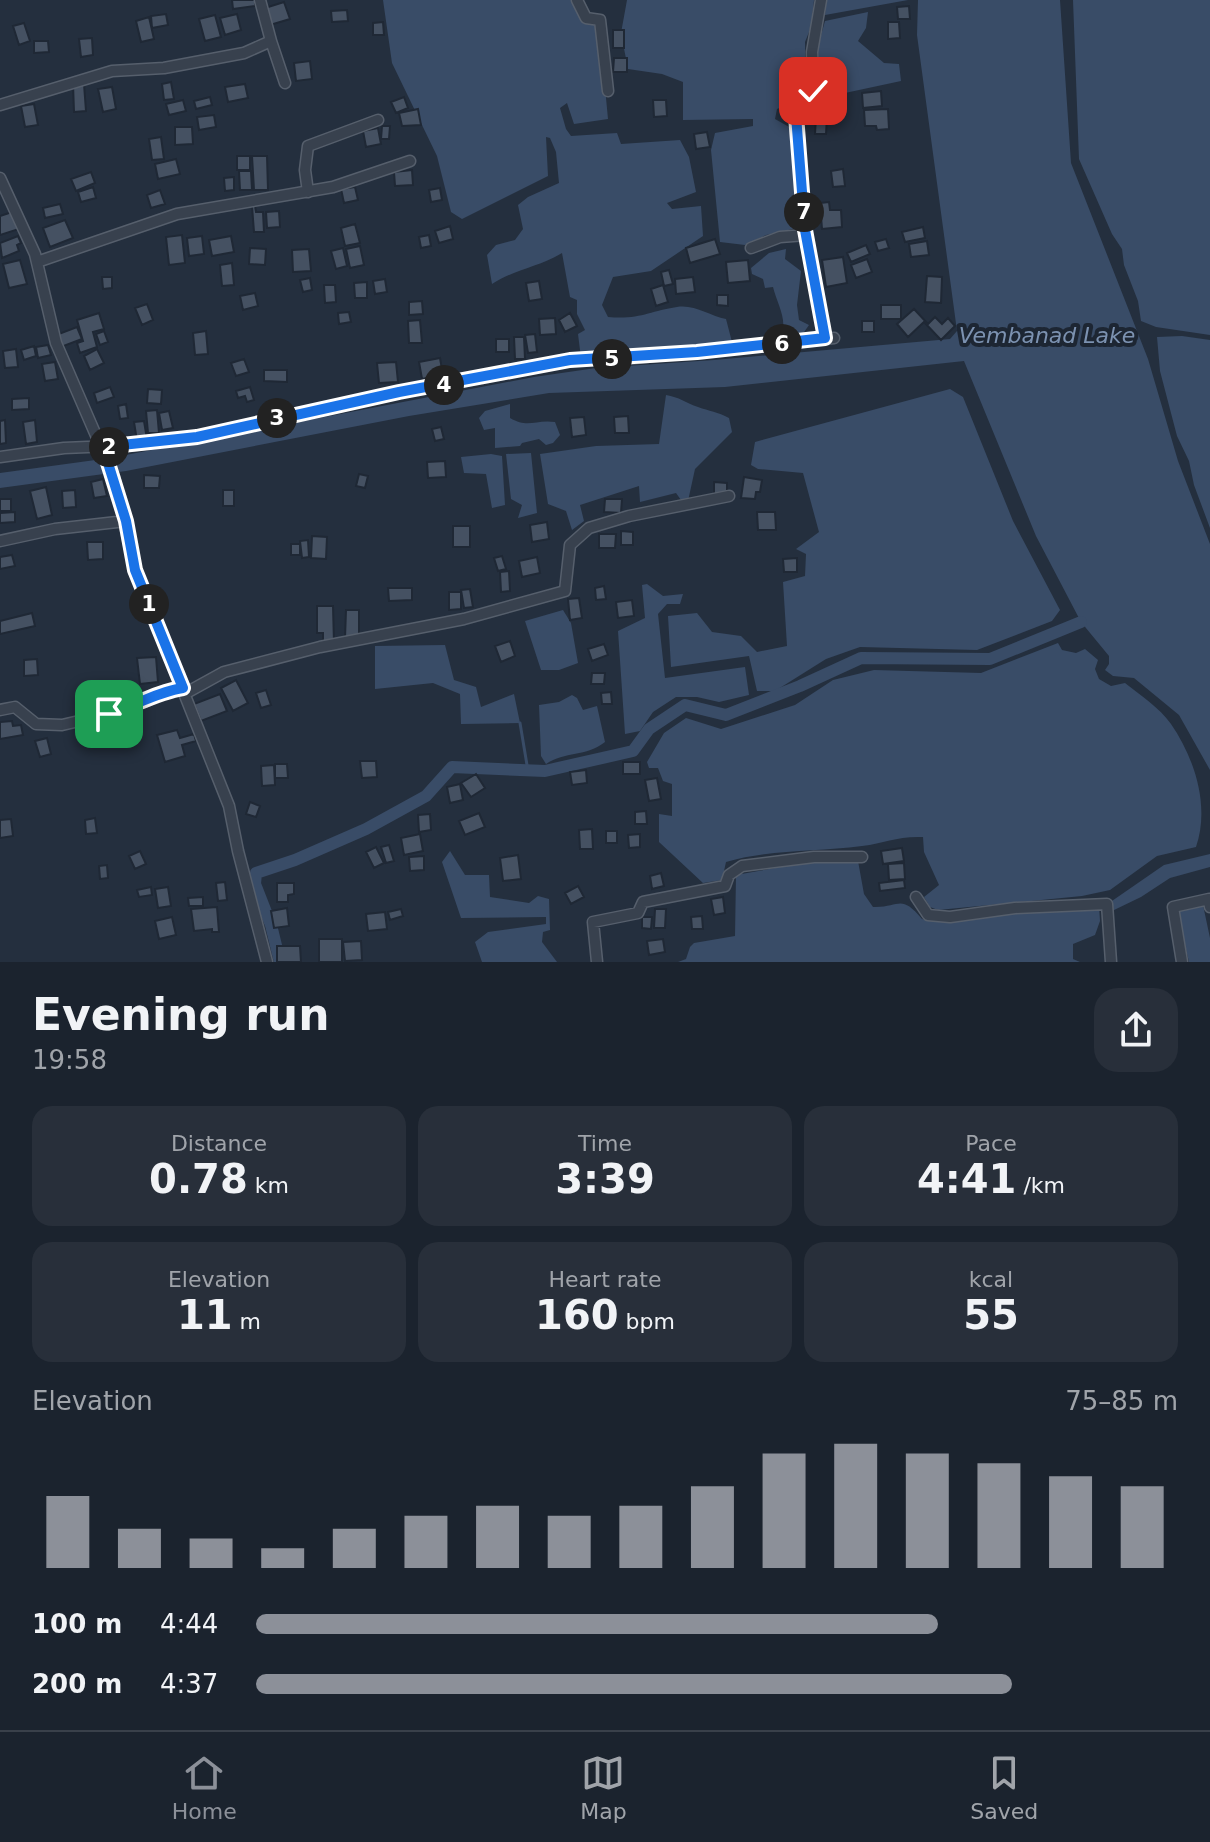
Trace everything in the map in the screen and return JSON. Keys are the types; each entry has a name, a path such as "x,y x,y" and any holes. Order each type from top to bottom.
{"street":[{"path":"260,0 285,83"},
{"path":"577,0 586,18 600,20 608,91"},
{"path":"0,457 64,448 104,450 197,437 386,395 570,360 625,359 829,338 806,235 795,103 813,91 812,52 821,0"},
{"path":"0,105 112,71 164,68 244,53 271,41"},
{"path":"308,192 305,170 308,146 378,120"},
{"path":"37,262 177,214 333,187 410,161"},
{"path":"0,178 18,211 37,262 56,343 114,477 135,570 229,806 267,962"},
{"path":"751,248 780,237 806,235"},
{"path":"0,710 15,707 36,724 62,725 109,714 158,694 184,691 224,672 334,644 464,619 565,591 570,545 589,528 629,516 729,496"},
{"path":"0,541 55,529 126,521"},
{"path":"597,962 593,922 638,913 643,902 725,886 729,875 742,866 814,857 862,857"},
{"path":"916,897 928,915 950,917 1015,908 1107,904 1111,962"},
{"path":"1182,962 1173,907 1210,899 1210,907"}],"water":[{"path":"383,0 574,0 595,24 601,45 608,119 574,124 567,103 560,108 566,129 571,136 617,133 621,144 680,140 689,157 696,192 667,203 672,209 701,206 703,236 651,271 613,277 602,305 608,317 619,318 677,307 696,309 726,319 732,342 581,358 578,334 585,330 577,314 577,300 570,297 562,253 492,284 487,255 496,245 515,240 523,229 518,205 559,183 556,152 550,138 546,137 548,176 462,219 451,212 437,156 392,63"},
{"path":"627,0 814,0 811,27 805,42 806,88 777,109 775,119 791,128 797,228 766,235 745,245 720,242 711,150 715,133 753,126 753,119 683,120 683,82 662,74 628,69 621,33"},
{"path":"826,0 908,0 825,15"},
{"name":"Vembanad Lake","path":"918,0 1060,0 1071,163 1148,359 1178,461 1210,544 1210,770 1179,715 1134,678 1113,676 1105,670 1109,656 1081,622 1036,536 964,361 725,387 549,393 409,416 126,471 0,488 0,473 110,458 534,377 596,368 950,339 957,331 917,35"},
{"path":"1073,0 1210,0 1210,335 1156,327 1141,321 1122,249 1112,234 1079,159"},
{"path":"868,12 866,28 858,41 884,63 899,64 901,81 845,93 820,93 817,50 825,21"},
{"path":"786,249 785,259 801,271 797,305 799,320 809,325 802,335 779,338 783,320 773,287 765,288 763,279 752,274 751,268 769,253"},
{"path":"1182,336 1210,340 1210,528 1194,485 1189,461 1177,436 1160,371 1157,337"},
{"path":"950,389 963,397 1013,521 1060,610 1052,621 977,650 860,647 826,659 775,691 757,691 749,656 671,667 668,616 697,613 712,632 741,636 757,652 787,646 783,582 805,576 806,554 796,549 819,532 803,473 758,469 751,465 755,442"},
{"path":"666,395 729,418 732,432 695,469 688,501 681,500 676,493 640,502 639,486 580,505 584,521 572,530 566,511 548,504 540,454 596,446 659,444"},
{"path":"510,404 510,418 527,423 555,422 560,435 553,443 546,445 539,439 520,446 495,448 495,428 484,430 479,418 485,411"},
{"path":"531,453 537,513 518,518 522,505 511,499 506,454"},
{"path":"502,456 505,505 492,508 486,474 464,473 461,457"},
{"path":"647,584 663,596 683,594 680,604 667,604 658,614 665,678 745,667 749,695 719,702 697,697 676,697 653,712 640,731 625,734 618,631 645,618 642,585"},
{"path":"563,610 571,623 578,663 559,670 541,670 525,621"},
{"path":"1058,643 1062,650 1076,653 1085,649 1098,660 1095,669 1099,679 1111,686 1125,683 1156,707 1171,724 1187,752 1198,783 1201,815 1196,847 1157,856 1110,890 1082,896 938,910 930,907 924,897 939,885 924,852 923,837 743,858 726,862 722,880 703,883 659,842 659,814 672,816 672,784 663,781 658,768 649,768 647,762 664,733 686,718 721,729 795,705 833,680 874,670 981,673"},
{"path":"445,645 454,680 476,687 481,707 514,694 520,723 461,724 460,694 433,683 375,689 375,646"},
{"path":"572,695 583,710 597,706 605,742 546,764 541,756 539,705 559,702"},
{"path":"450,851 465,875 489,875 490,897 529,903 538,896 549,899 550,930 543,932 542,942 557,962 482,962 475,942 488,932 546,924 546,917 461,918 442,862"},
{"path":"1210,854 1210,867 1170,878 1112,911 1109,903 1164,865"},
{"path":"814,861 858,861 864,894 873,907 904,904 922,919 938,922 993,914 1099,906 1100,921 1095,935 1073,944 1073,959 1080,962 678,962 686,959 694,943 735,936 736,875"},
{"path":"1203,905 1210,938 1210,962 1189,962 1177,911"}],"building":[{"path":"232,0 255,0 255,6 233,9"},
{"path":"284,2 290,19 270,25 265,8"},
{"path":"909,6 910,19 898,19 897,7"},
{"path":"347,10 348,21 332,22 331,11"},
{"path":"166,14 168,25 152,28 151,16"},
{"path":"237,14 241,30 225,35 220,18"},
{"path":"215,15 221,37 205,41 199,19"},
{"path":"149,17 154,39 141,42 136,21"},
{"path":"383,22 384,35 373,35 373,23"},
{"path":"888,22 899,22 900,38 888,39"},
{"path":"24,23 30,41 19,45 13,26"},
{"path":"613,30 624,30 624,48 613,48"},
{"path":"92,38 93,55 81,57 79,39"},
{"path":"34,41 48,41 49,52 34,53"},
{"path":"614,58 627,58 627,72 613,72"},
{"path":"310,61 312,79 296,81 294,63"},
{"path":"171,82 174,99 164,100 162,84"},
{"path":"73,84 84,84 86,111 74,112"},
{"path":"245,84 248,98 228,102 225,87"},
{"path":"112,87 116,109 103,112 98,89"},
{"path":"881,91 882,106 863,108 862,93"},
{"path":"210,97 212,105 196,109 194,101"},
{"path":"404,97 408,108 396,113 391,102"},
{"path":"183,100 186,111 169,115 166,104"},
{"path":"653,100 666,100 667,116 654,117"},
{"path":"34,104 38,125 25,127 21,106"},
{"path":"418,109 421,125 402,126 399,113"},
{"path":"888,109 889,129 877,130 876,126 865,126 864,110"},
{"path":"214,115 216,127 199,130 197,117"},
{"path":"816,117 827,117 826,134 815,134"},
{"path":"382,126 390,126 389,139 381,139"},
{"path":"175,127 192,127 193,144 175,145"},
{"path":"378,128 381,144 366,147 363,131"},
{"path":"707,132 710,147 696,149 694,134"},
{"path":"161,137 164,159 152,160 149,139"},
{"path":"237,156 250,156 250,170 237,170"},
{"path":"252,156 267,156 268,190 254,190"},
{"path":"176,159 180,174 158,179 155,164"},
{"path":"843,169 845,186 833,187 831,171"},
{"path":"412,170 413,185 395,186 394,172"},
{"path":"239,171 251,171 252,190 240,190"},
{"path":"91,172 95,183 76,191 71,179"},
{"path":"234,177 234,190 225,191 224,178"},
{"path":"93,187 96,198 81,202 78,192"},
{"path":"355,187 358,200 344,203 341,189"},
{"path":"440,188 442,200 431,202 429,190"},
{"path":"160,190 165,204 151,208 147,195"},
{"path":"829,202 830,210 841,210 842,227 822,229 820,203"},
{"path":"60,204 63,214 45,218 43,208"},
{"path":"252,206 255,206 256,212 263,212 264,232 254,232"},
{"path":"15,211 22,228 0,235 0,216"},
{"path":"279,211 280,227 267,228 266,212"},
{"path":"65,220 73,238 50,247 43,228"},
{"path":"355,224 360,243 345,246 341,228"},
{"path":"450,226 453,239 439,243 435,231"},
{"path":"923,227 925,238 905,242 902,232"},
{"path":"182,235 185,263 169,265 166,237"},
{"path":"429,235 431,246 421,248 419,237"},
{"path":"18,236 21,243 17,245 19,251 2,258 0,243"},
{"path":"202,236 204,254 189,256 187,238"},
{"path":"231,236 234,252 212,256 209,240"},
{"path":"715,239 720,254 690,263 686,248"},
{"path":"886,239 889,248 878,251 875,242"},
{"path":"927,241 929,255 911,257 909,244"},
{"path":"866,245 870,254 851,262 847,253"},
{"path":"360,246 364,265 350,268 346,249"},
{"path":"250,248 266,249 265,265 249,264"},
{"path":"343,248 347,266 336,269 331,251"},
{"path":"309,249 311,271 293,272 292,250"},
{"path":"843,257 847,283 826,287 822,260"},
{"path":"867,259 872,272 856,278 851,265"},
{"path":"20,260 27,284 9,288 3,264"},
{"path":"748,260 750,281 728,283 726,262"},
{"path":"232,263 234,285 222,286 220,265"},
{"path":"669,270 673,284 664,286 661,272"},
{"path":"927,276 942,277 941,303 925,302"},
{"path":"102,277 112,277 112,288 103,289"},
{"path":"693,277 695,292 676,294 675,279"},
{"path":"310,278 312,290 303,292 300,280"},
{"path":"385,279 387,292 375,294 373,281"},
{"path":"539,281 542,299 529,301 526,283"},
{"path":"367,282 367,298 355,298 354,283"},
{"path":"324,285 335,285 336,302 325,303"},
{"path":"663,285 668,302 656,306 651,289"},
{"path":"255,293 258,306 243,310 240,296"},
{"path":"717,295 728,295 728,306 717,305"},
{"path":"422,301 423,314 409,315 409,302"},
{"path":"147,304 153,320 142,325 135,308"},
{"path":"881,305 901,305 901,319 881,319"},
{"path":"914,309 928,324 935,317 942,324 948,318 955,326 941,340 924,322 908,337 897,324"},
{"path":"349,312 351,322 339,324 338,313"},
{"path":"99,313 104,329 93,332 97,347 80,353 77,343 83,341 77,320"},
{"path":"570,313 577,326 565,332 559,320"},
{"path":"555,318 556,334 540,335 539,319"},
{"path":"420,320 422,343 409,343 408,321"},
{"path":"862,321 874,321 874,332 862,332"},
{"path":"77,327 82,339 61,347 56,335"},
{"path":"104,331 108,342 100,345 96,334"},
{"path":"206,331 208,354 195,355 193,333"},
{"path":"535,334 537,352 528,353 525,335"},
{"path":"514,337 524,337 525,359 515,359"},
{"path":"496,339 509,339 509,352 496,352"},
{"path":"48,345 51,355 38,358 36,347"},
{"path":"34,346 36,356 24,360 21,350"},
{"path":"16,349 18,367 5,368 3,351"},
{"path":"97,349 104,363 90,370 84,356"},
{"path":"440,358 443,375 422,379 419,362"},
{"path":"244,359 249,372 236,376 231,363"},
{"path":"55,362 58,379 45,381 42,364"},
{"path":"396,362 398,382 379,383 377,363"},
{"path":"264,370 287,370 287,382 264,381"},
{"path":"110,387 114,397 97,403 94,393"},
{"path":"250,387 254,400 247,402 245,396 238,398 236,391"},
{"path":"148,389 162,390 161,404 147,403"},
{"path":"29,398 29,409 12,410 12,399"},
{"path":"126,404 128,418 120,419 118,406"},
{"path":"157,410 159,433 148,433 146,411"},
{"path":"169,411 173,428 162,430 159,413"},
{"path":"628,416 629,433 615,433 614,417"},
{"path":"584,417 586,435 572,437 570,418"},
{"path":"5,420 6,443 0,444 0,421"},
{"path":"35,420 37,442 26,444 23,422"},
{"path":"144,421 147,439 137,441 134,422"},
{"path":"441,427 444,439 435,441 432,429"},
{"path":"445,461 446,477 428,478 427,462"},
{"path":"359,474 368,476 365,488 356,486"},
{"path":"144,475 160,476 159,488 144,488"},
{"path":"744,477 762,480 755,499 741,498"},
{"path":"103,479 107,496 94,498 91,482"},
{"path":"714,482 727,483 727,496 714,495"},
{"path":"46,487 52,515 37,519 30,491"},
{"path":"75,490 76,507 63,508 62,491"},
{"path":"223,490 234,490 234,506 223,506"},
{"path":"0,499 11,499 11,511 0,511"},
{"path":"605,499 622,499 621,513 604,512"},
{"path":"15,512 15,522 0,523 0,513"},
{"path":"757,512 775,512 776,530 758,530"},
{"path":"547,522 549,539 532,542 530,525"},
{"path":"453,526 470,526 470,547 453,547"},
{"path":"621,531 633,532 633,545 621,545"},
{"path":"599,534 616,534 615,548 599,548"},
{"path":"312,536 327,537 326,559 311,558"},
{"path":"308,540 309,557 302,558 300,541"},
{"path":"87,542 103,542 103,559 88,560"},
{"path":"291,544 300,544 300,555 291,555"},
{"path":"12,555 15,566 0,569 0,557"},
{"path":"502,556 506,569 498,571 494,558"},
{"path":"537,557 540,573 522,577 519,561"},
{"path":"797,558 797,572 784,572 783,559"},
{"path":"509,571 510,591 501,592 500,572"},
{"path":"604,586 606,599 596,600 595,588"},
{"path":"388,588 412,588 412,600 389,601"},
{"path":"470,589 473,607 464,608 461,590"},
{"path":"449,592 461,592 461,609 449,610"},
{"path":"579,598 582,618 570,620 568,599"},
{"path":"632,600 634,616 618,618 616,602"},
{"path":"317,606 333,606 334,643 323,643 323,633 317,633"},
{"path":"346,610 359,610 359,638 345,638"},
{"path":"32,613 35,626 0,634 0,621"},
{"path":"510,641 515,656 501,662 495,646"},
{"path":"604,644 608,655 592,661 588,649"},
{"path":"156,657 158,682 140,684 137,658"},
{"path":"37,659 38,675 24,676 24,660"},
{"path":"592,673 605,673 604,684 591,684"},
{"path":"236,680 248,703 233,711 221,688"},
{"path":"266,690 271,705 261,708 256,693"},
{"path":"611,692 612,704 602,704 601,693"},
{"path":"220,694 227,711 201,721 194,704"},
{"path":"12,721 13,726 21,725 23,735 0,739 0,722"},
{"path":"177,730 180,738 194,734 196,741 182,745 185,756 165,762 157,735"},
{"path":"47,738 51,754 40,757 35,741"},
{"path":"360,761 376,761 377,777 362,778"},
{"path":"623,762 640,762 640,774 623,774"},
{"path":"275,764 287,764 288,778 275,778"},
{"path":"274,765 275,785 262,786 261,766"},
{"path":"586,770 587,783 572,785 570,772"},
{"path":"476,774 485,788 471,797 461,783"},
{"path":"657,778 661,799 649,801 645,780"},
{"path":"460,784 463,800 450,803 447,787"},
{"path":"250,802 260,806 256,817 246,814"},
{"path":"646,811 647,824 635,824 635,812"},
{"path":"479,813 485,827 465,835 459,821"},
{"path":"430,814 431,830 419,832 418,815"},
{"path":"95,818 97,833 86,834 85,820"},
{"path":"11,819 13,836 0,838 0,820"},
{"path":"592,829 593,849 580,849 579,830"},
{"path":"606,831 617,831 617,843 606,843"},
{"path":"420,834 423,851 404,855 401,838"},
{"path":"640,834 640,847 629,848 628,835"},
{"path":"389,845 394,861 386,863 381,847"},
{"path":"376,847 384,863 374,868 366,852"},
{"path":"902,848 904,861 883,864 881,851"},
{"path":"140,851 146,864 135,869 129,856"},
{"path":"518,855 521,879 503,881 500,858"},
{"path":"424,856 424,870 410,871 409,857"},
{"path":"904,863 905,879 889,880 888,864"},
{"path":"107,865 108,878 100,879 99,866"},
{"path":"661,873 664,886 652,889 650,876"},
{"path":"904,880 905,888 880,891 879,883"},
{"path":"225,882 227,900 218,901 216,883"},
{"path":"277,883 294,883 294,894 288,895 288,902 277,902"},
{"path":"578,886 584,897 571,904 565,893"},
{"path":"151,887 152,895 139,897 137,890"},
{"path":"168,887 171,906 158,908 155,889"},
{"path":"203,897 203,906 189,906 188,898"},
{"path":"723,897 725,913 714,915 711,899"},
{"path":"217,907 219,932 212,932 212,929 194,931 191,909"},
{"path":"287,908 289,926 274,928 271,911"},
{"path":"401,909 403,916 390,920 388,912"},
{"path":"655,909 666,909 665,928 654,928"},
{"path":"385,912 387,929 368,931 366,914"},
{"path":"702,916 703,929 692,929 691,917"},
{"path":"172,917 176,935 159,939 155,921"},
{"path":"642,917 652,917 651,929 642,928"},
{"path":"319,939 342,939 342,962 319,962"},
{"path":"663,939 665,952 649,955 647,941"},
{"path":"361,941 362,960 345,961 343,942"},
{"path":"277,946 300,946 301,962 277,962"}],"waterway":[{"path":"280,962 271,925 255,884 256,873 295,860 366,829 426,796 452,767 545,771 633,751 649,729 685,705 726,715 861,658 990,659 1081,622"},
{"path":"520,723 528,771"}],"route":[{"path":"109,714 158,694 183,688 135,570 126,521 103,447 197,437 399,392 570,360 625,359 825,338 805,230 795,103 813,91"}]}
